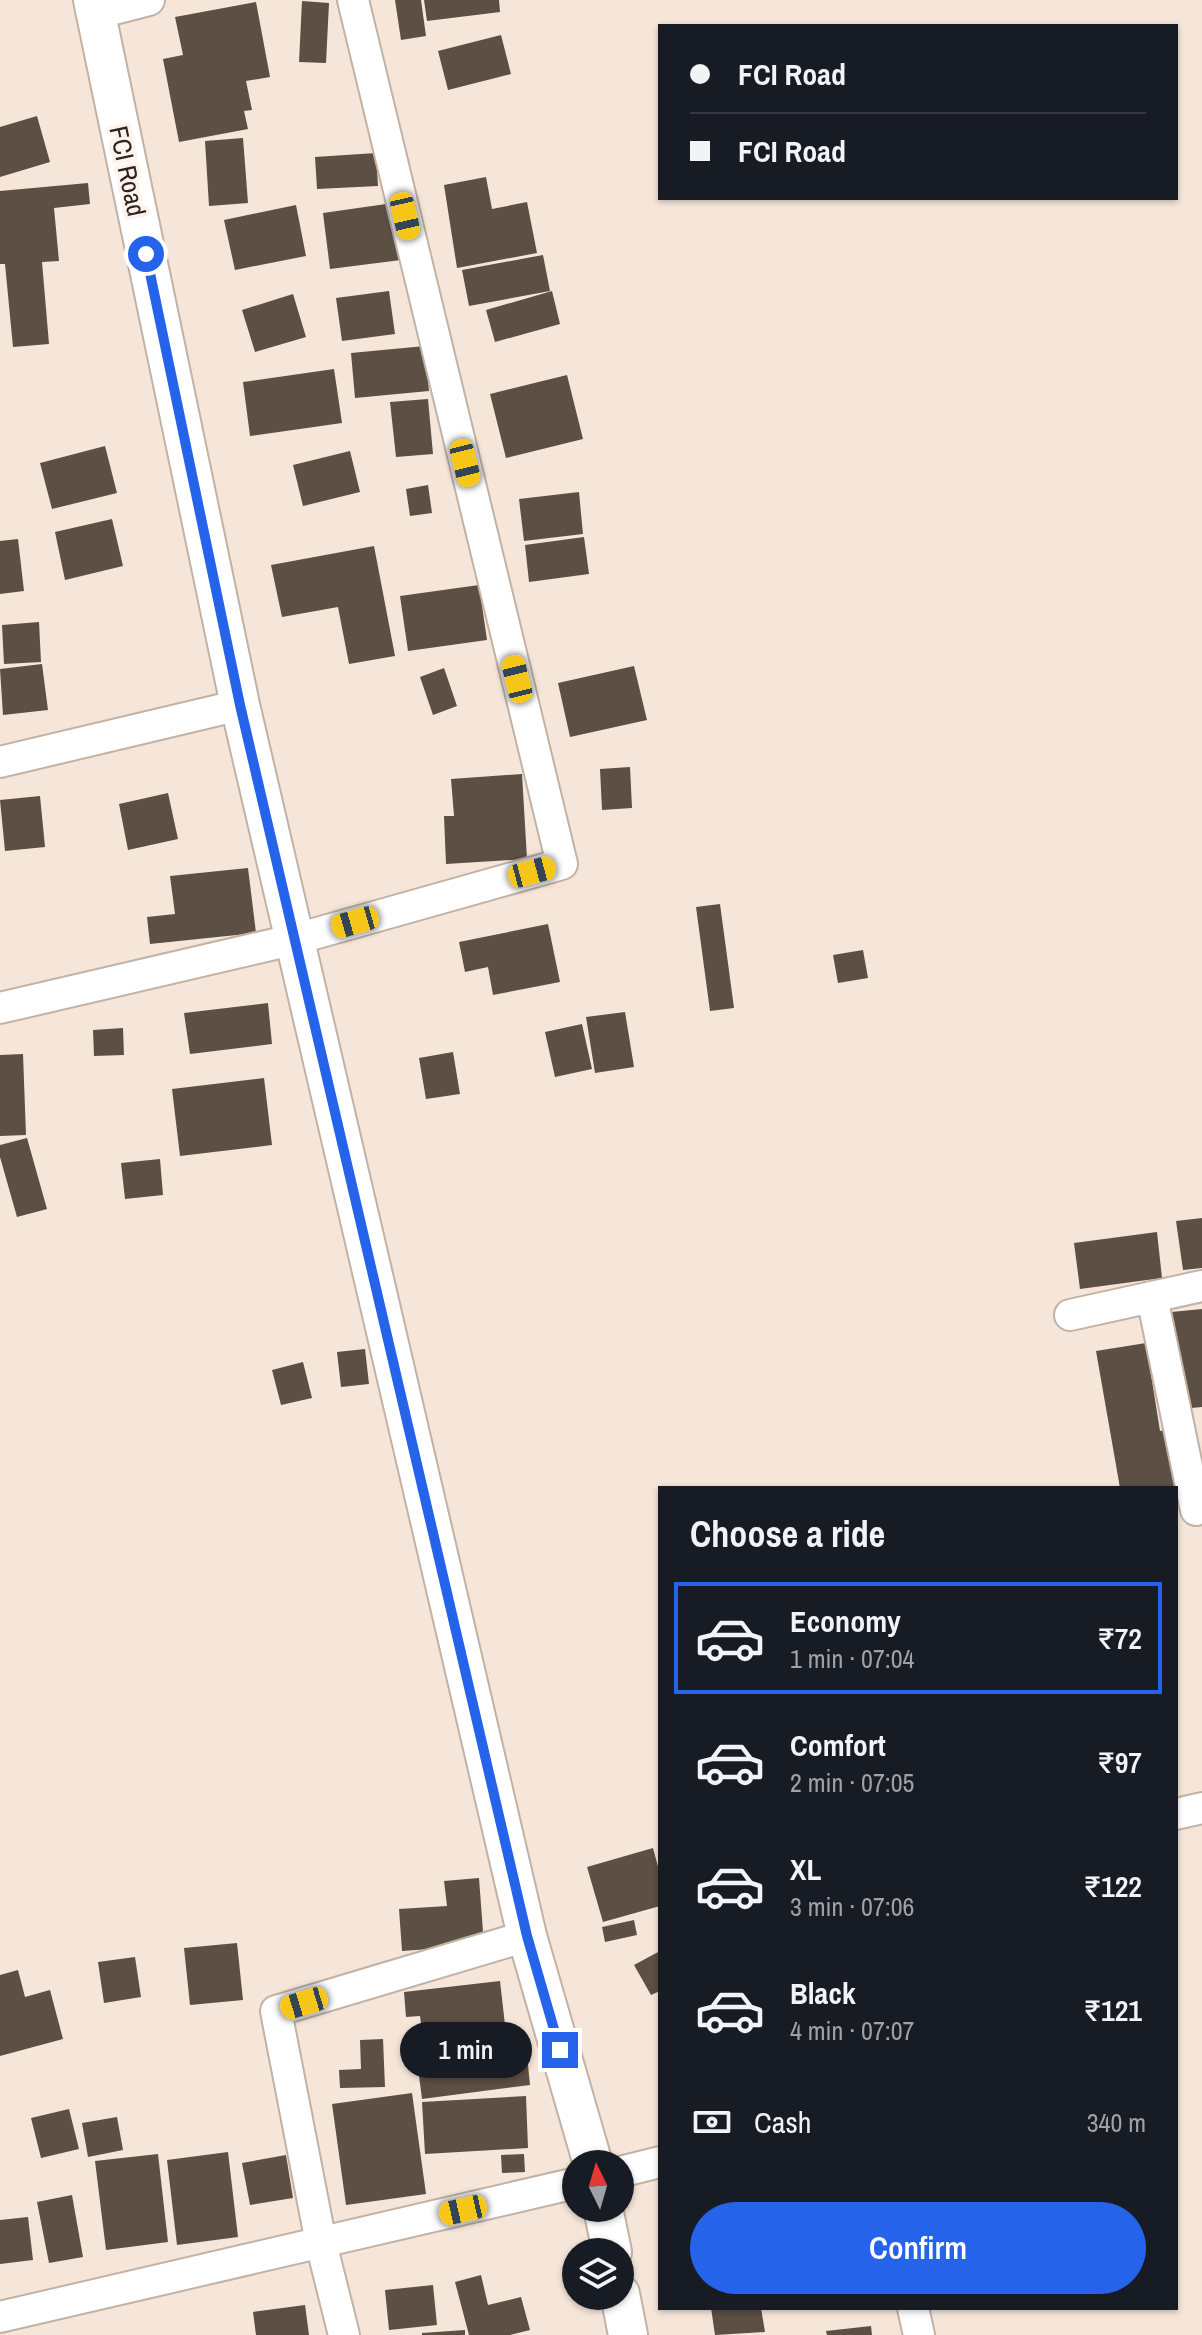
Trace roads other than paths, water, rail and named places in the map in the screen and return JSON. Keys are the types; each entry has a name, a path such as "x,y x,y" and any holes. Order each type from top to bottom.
{"street":[{"path":"94,7 149,0"},
{"path":"0,1008 296,939 562,864 353,0"},
{"name":"FCI Road","path":"94,7 240,705 527,1936 589,2150"},
{"path":"0,762 240,705"},
{"path":"1070,1315 1202,1286"},
{"path":"1152,1297 1196,1510"},
{"path":"1178,1814 1202,1808"},
{"path":"344,2335 321,2243 276,2011 527,1936"},
{"path":"634,2168 658,2162"},
{"path":"0,2317 562,2186"},
{"path":"623,2310 628,2335"},
{"path":"913,2310 919,2335"}]}
